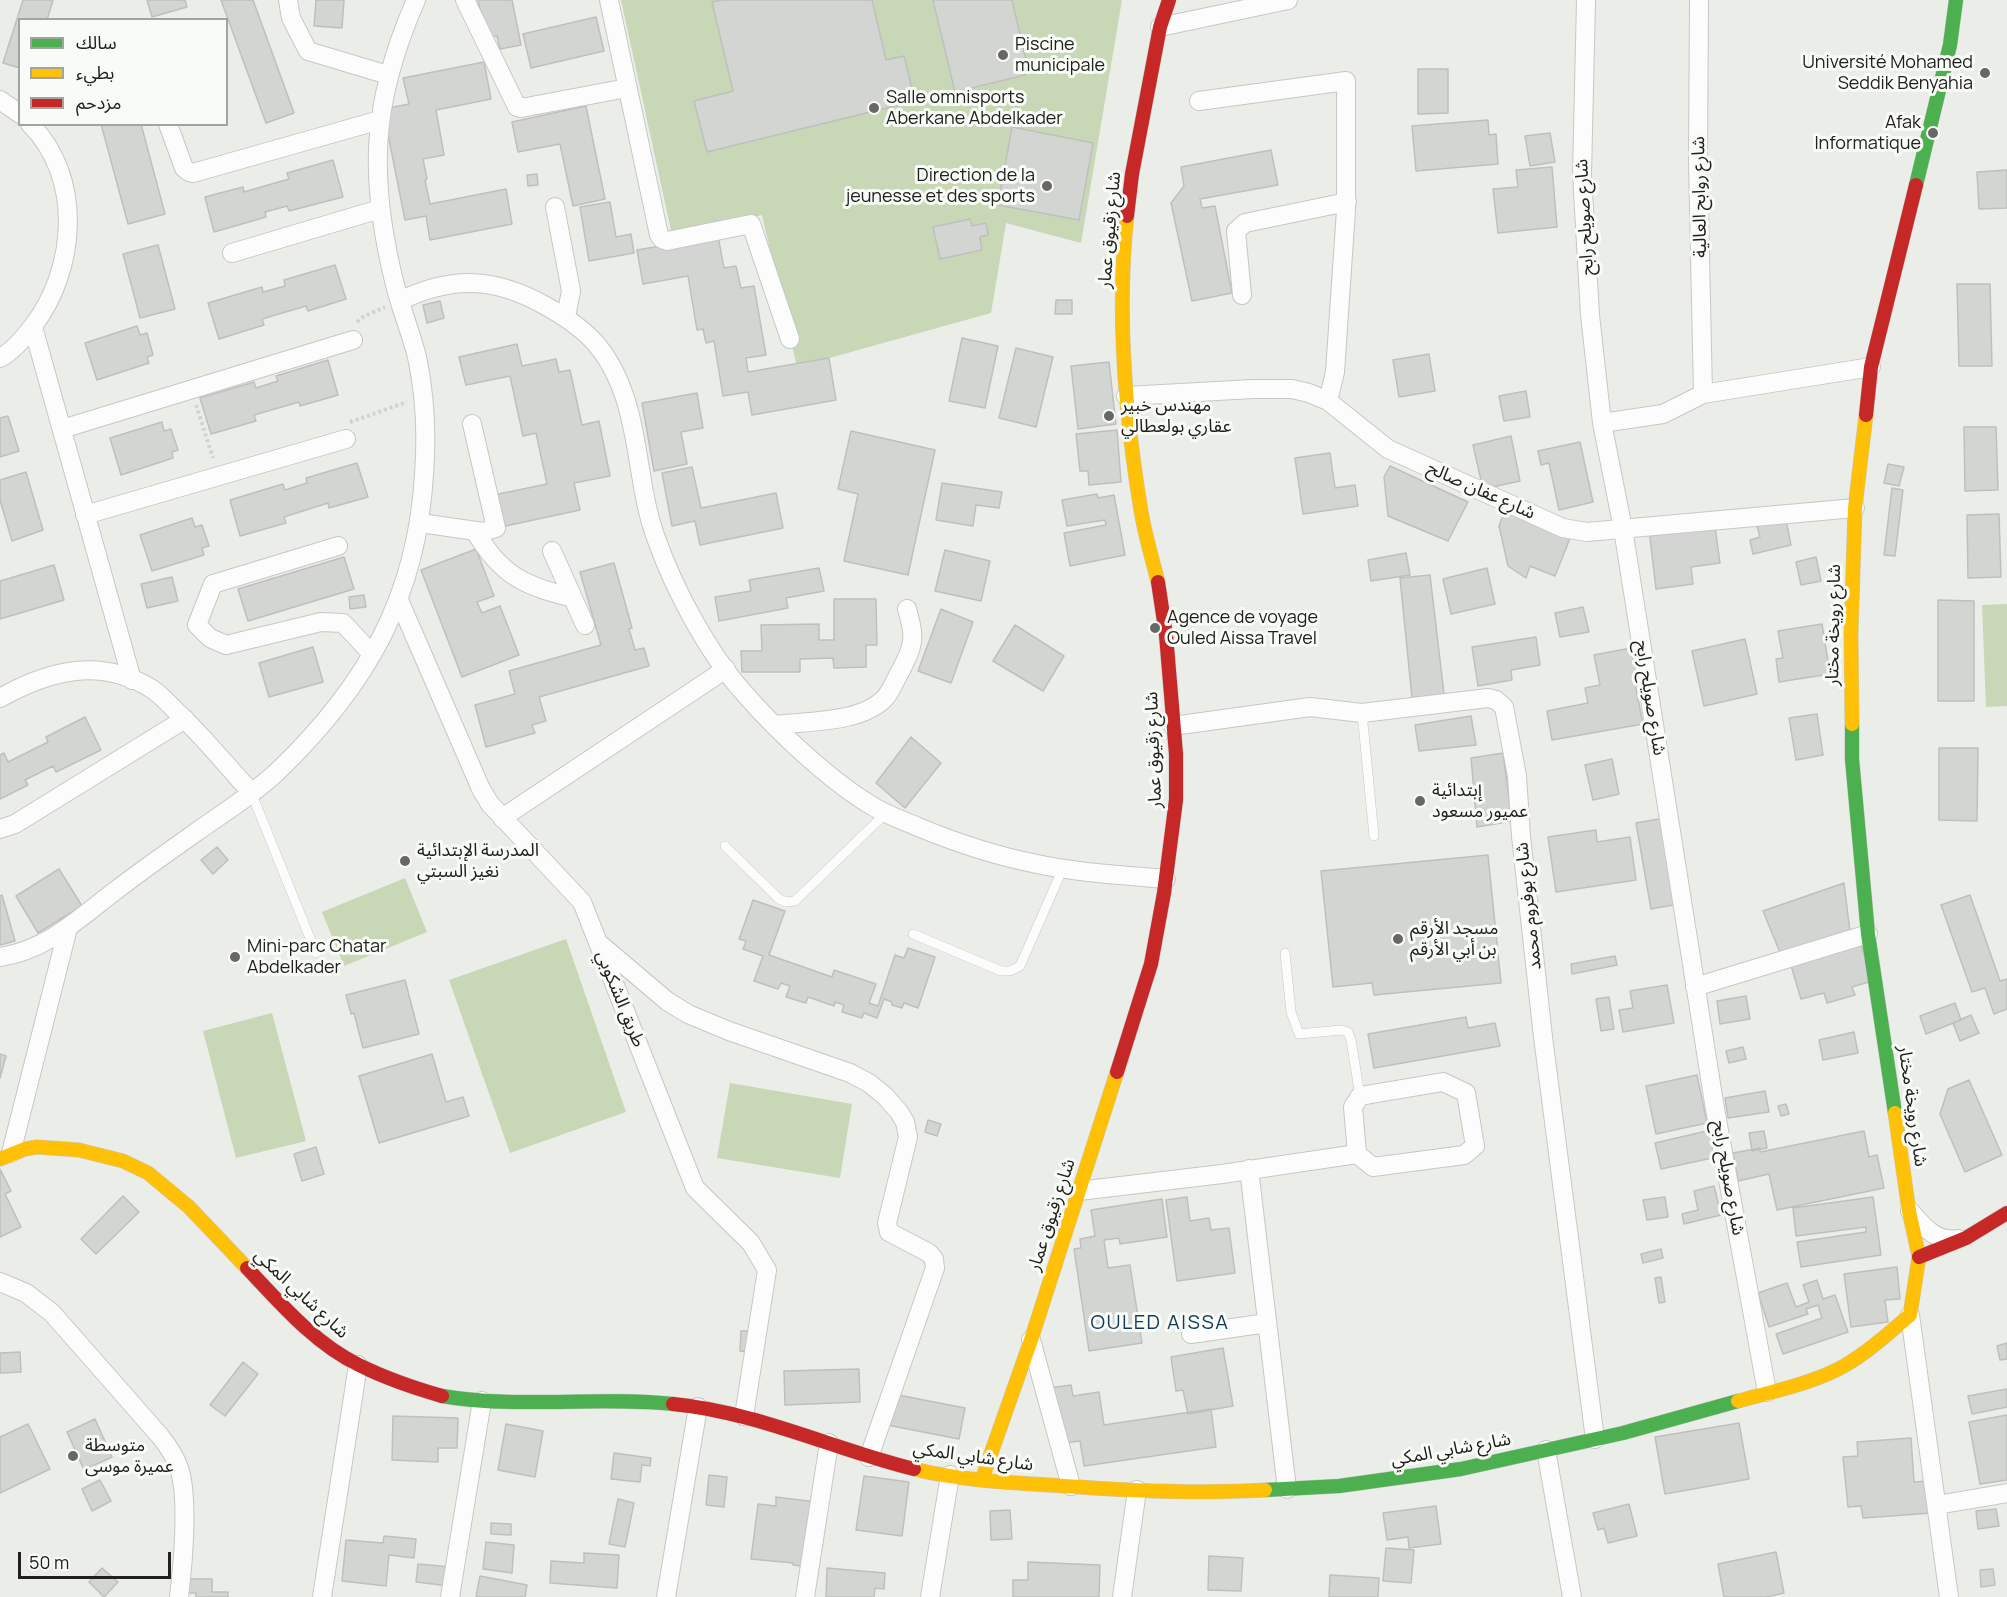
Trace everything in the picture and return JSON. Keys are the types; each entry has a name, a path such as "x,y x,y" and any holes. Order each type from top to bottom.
{"main road":[{"name":"شارع زقيوق عمار","path":"982,1479 1079,1191 1151,964 1166,879 1176,800 1166,635 1161,595 1141,513 1126,396 1123,252 1132,174 1160,27 1169,0"},
{"name":"شارع رويخة مختار","path":"1920,1257 1909,1211 1868,934 1852,759 1851,633 1855,508 1871,367 1950,45 1956,0"},
{"name":"شارع شابي المكي","path":"6,1156 37,1147 79,1150 123,1161 148,1173 189,1207 308,1330 341,1356 358,1365 422,1390 443,1396 482,1401 635,1400 698,1407 744,1416 927,1472 982,1479 1137,1490 1219,1493 1339,1486 1461,1469 1595,1439 1795,1385 1842,1367 1874,1346 1910,1315"},
{"path":"1910,1315 1920,1257 1966,1238 2007,1213"}],"street":[{"path":"288,0 291,18 308,51 388,75"},
{"path":"0,957 26,952 42,945 68,928 278,771 336,708 353,686 390,622 409,571 420,523 426,441 417,357 390,264 380,209 377,174 380,120 388,75 416,0"},
{"path":"465,0 517,107 627,88"},
{"path":"609,0 659,235 667,241 752,224 790,339"},
{"path":"1160,27 1288,0"},
{"name":"شارع صويلح رابح","path":"1586,0 1582,174 1590,315 1602,423 1623,528 1695,987 1767,1392"},
{"name":"شارع روابح العالية","path":"1699,0 1698,162 1703,394"},
{"path":"1199,101 1346,81 1347,202 1335,372 1328,401"},
{"path":"0,100 18,113"},
{"path":"169,126 184,168 193,173 380,120"},
{"path":"0,358 7,354 33,327 46,310 69,240 68,212 57,165 46,143 32,126"},
{"path":"1242,295 1236,231 1239,226 1347,202"},
{"path":"555,207 571,291 566,317"},
{"path":"232,253 380,209"},
{"path":"400,301 423,290 461,283 487,284 521,293 566,317 584,330 597,345 620,385 630,414 645,497 655,536 684,600 709,646 743,692 801,751 844,786 886,813 944,838 982,851 1038,865 1166,879"},
{"path":"33,327 132,680"},
{"path":"62,429 353,340"},
{"path":"1602,423 1663,414 1703,394 1871,367"},
{"name":"شارع عفان صالح","path":"1126,396 1217,390 1292,389 1309,393 1328,401 1388,449 1563,528 1587,532 1855,508"},
{"path":"420,523 483,532 496,528 472,424"},
{"path":"86,515 346,439"},
{"path":"475,531 491,555 518,579 540,590 573,598"},
{"path":"338,546 213,584 197,625 210,638 226,645 321,622 343,623 372,654"},
{"path":"552,551 585,625"},
{"name":"طريق الشكوبي","path":"399,600 481,789 490,804 582,902 695,1188 752,1243 767,1270 744,1416"},
{"path":"776,725 855,716 875,706 886,697 914,639 907,609"},
{"path":"502,818 726,669"},
{"path":"0,698 35,681 72,670 112,673 132,680 153,690 185,719 251,792"},
{"name":"شارع بوفروم محمد","path":"1173,726 1310,708 1362,713 1488,698 1496,700 1504,707 1517,776 1521,836 1544,1038 1595,1439"},
{"path":"0,829 15,824 185,719"},
{"path":"6,1156 68,928"},
{"path":"1695,987 1868,934"},
{"path":"597,942 667,1000 688,1014 859,1077 885,1096 899,1112 908,1137 887,1223 889,1232 929,1253 934,1258 935,1268 869,1456"},
{"path":"1443,1082 1466,1093 1475,1146 1464,1155 1373,1167 1357,1154 1353,1107 1360,1096 1443,1082"},
{"path":"1079,1191 1357,1154"},
{"path":"1249,1169 1287,1489"},
{"path":"1909,1211 1923,1227 1939,1238 1953,1240 1966,1238"},
{"path":"0,1282 26,1293 52,1313 160,1436 175,1458 184,1496 179,1597"},
{"path":"1910,1315 1949,1597"},
{"path":"1191,1334 1267,1323"},
{"path":"1030,1340 1071,1486"},
{"path":"322,1597 358,1365"},
{"path":"450,1597 482,1401"},
{"path":"666,1597 698,1407"},
{"path":"805,1597 829,1443"},
{"path":"1546,1450 1572,1597"},
{"path":"930,1597 951,1475"},
{"path":"1122,1597 1137,1490"},
{"path":"1937,1505 2007,1493"}],"lane":[{"path":"1362,713 1374,836"},
{"path":"251,792 316,953"},
{"path":"725,846 779,899 786,902 795,900 886,813"},
{"path":"913,934 1001,971 1010,971 1020,966 1063,868"},
{"path":"1285,953 1291,1012 1299,1034 1341,1030 1348,1032 1352,1040 1360,1096"}],"path":[{"path":"353,340 357,323 363,317 400,301"},
{"path":"191,390 219,476"},
{"path":"346,439 346,428 351,420 423,398"}],"green space":[{"name":"Salle omnisports Aberkane Abdelkader","path":"621,0 1122,0 1081,243 1006,223 991,313 797,367 762,215 672,235"},
{"path":"2007,604 2007,706 1986,707 1982,605"},
{"path":"405,878 427,932 344,966 322,912"},
{"path":"566,939 626,1112 510,1153 449,980"},
{"path":"272,1013 306,1141 236,1158 203,1031"},
{"path":"730,1083 852,1104 840,1178 717,1158"}],"building":[{"path":"23,0 53,0 48,18 18,18 18,67 3,63"},
{"path":"147,0 185,0 187,7 152,17"},
{"path":"221,0 253,0 294,113 266,123"},
{"path":"316,0 344,0 342,28 314,26"},
{"path":"478,0 512,0 521,45 500,49 497,36 486,38"},
{"path":"722,0 872,0 886,60 904,56 915,101 707,152 694,101 733,91 712,2"},
{"path":"933,0 1012,0 1026,60 1021,61 1025,75 955,92"},
{"path":"596,17 604,51 531,68 523,34"},
{"path":"484,62 491,99 436,110 444,155 423,159 427,179 425,180 430,204 506,189 512,224 430,240 426,216 405,220 383,109 409,104 403,78"},
{"path":"1418,69 1448,69 1448,113 1418,114"},
{"path":"586,106 605,199 573,206 560,144 518,152 512,122"},
{"path":"1488,120 1489,135 1496,134 1498,164 1416,171 1412,126"},
{"path":"102,126 142,126 165,214 128,224"},
{"path":"1012,127 1093,143 1079,220 998,205"},
{"path":"1550,133 1555,162 1530,166 1525,136"},
{"path":"1271,150 1278,185 1200,199 1202,208 1215,206 1232,293 1192,301 1171,203 1184,186 1181,167"},
{"path":"333,160 343,197 289,211 287,206 265,212 266,217 214,232 205,197 243,187 244,192 289,179 287,173"},
{"path":"1552,167 1557,227 1498,233 1493,189 1518,187 1516,170"},
{"path":"2007,170 2007,208 1979,209 1977,172"},
{"path":"537,174 538,185 528,186 527,175"},
{"path":"610,202 616,237 631,234 634,253 589,261 580,207"},
{"path":"970,219 972,226 986,223 988,235 980,237 982,250 940,259 933,227"},
{"path":"718,236 724,268 736,266 741,288 754,286 766,355 746,358 748,372 829,358 836,400 752,415 748,392 723,396 714,341 706,343 703,329 697,330 688,276 643,284 637,250"},
{"path":"158,245 175,309 140,318 123,254"},
{"path":"335,265 346,299 308,311 306,306 262,319 264,325 219,339 208,303 262,287 263,292 285,286 284,280"},
{"path":"1957,284 1990,284 1992,366 1959,366"},
{"path":"1056,300 1072,300 1072,314 1055,314"},
{"path":"440,301 444,318 427,323 423,305"},
{"path":"137,326 140,335 147,333 153,355 147,357 149,363 97,380 85,343"},
{"path":"962,338 998,346 985,408 949,401"},
{"path":"517,344 522,366 556,359 559,372 570,370 582,425 599,421 610,476 574,483 580,510 501,527 494,495 547,484 536,433 523,436 510,376 466,385 459,357"},
{"path":"1016,348 1053,357 1036,427 999,418"},
{"path":"1429,354 1435,391 1399,397 1393,360"},
{"path":"328,360 338,395 300,406 299,402 254,415 256,421 211,434 200,398 254,382 256,388 278,381 276,376"},
{"path":"1109,362 1116,424 1078,429 1071,366"},
{"path":"1526,391 1530,417 1504,421 1499,396"},
{"path":"697,393 703,428 681,432 687,464 654,471 642,403"},
{"path":"8,416 19,451 0,457 0,418"},
{"path":"162,422 164,431 171,429 178,450 172,452 173,458 121,475 110,438"},
{"path":"1964,427 1996,427 1998,490 1965,491"},
{"path":"1117,430 1121,482 1089,485 1088,471 1080,471 1076,434"},
{"path":"851,431 935,450 908,575 844,561 858,494 838,489"},
{"path":"1511,436 1520,481 1483,489 1473,445"},
{"path":"1580,442 1593,502 1559,510 1549,463 1541,465 1538,451"},
{"path":"1330,453 1335,488 1355,485 1358,506 1303,514 1295,458"},
{"path":"357,463 368,497 329,508 328,503 284,517 286,523 240,536 230,500 283,484 285,490 307,483 306,478"},
{"path":"1888,464 1904,467 1899,486 1884,483"},
{"path":"1390,466 1468,502 1448,541 1388,516 1384,477"},
{"path":"692,467 701,508 776,493 783,528 700,545 695,521 672,526 662,473"},
{"path":"26,472 43,530 12,541 0,500 0,480"},
{"path":"942,483 1002,492 999,508 976,505 973,526 936,520"},
{"path":"1892,488 1903,490 1895,556 1884,555"},
{"path":"1097,494 1098,498 1114,495 1125,555 1070,566 1064,533 1106,525 1105,520 1067,526 1062,500"},
{"path":"1509,499 1575,526 1555,576 1530,566 1526,578 1508,566 1499,526"},
{"path":"1713,513 1720,563 1691,567 1693,584 1656,589 1648,521"},
{"path":"1999,514 2001,577 1968,578 1967,515"},
{"path":"1785,515 1791,545 1753,554 1750,540 1760,537 1756,522"},
{"path":"192,518 195,527 202,525 209,546 202,548 204,555 152,571 140,535"},
{"path":"476,549 494,596 477,602 482,613 500,606 519,655 462,677 421,570"},
{"path":"945,550 990,561 981,601 935,591"},
{"path":"1406,553 1410,575 1371,581 1368,560"},
{"path":"344,557 354,589 248,621 238,589"},
{"path":"1816,557 1821,581 1801,585 1796,562"},
{"path":"614,563 632,628 629,629 635,650 644,648 649,666 539,697 546,721 532,725 535,733 486,747 475,705 515,694 509,671 601,645 580,572"},
{"path":"54,565 64,600 0,619 0,581"},
{"path":"819,568 824,591 786,598 788,608 719,621 715,597 751,591 749,580"},
{"path":"1487,568 1495,604 1451,614 1443,579"},
{"path":"1430,575 1444,694 1412,698 1400,578"},
{"path":"172,577 178,601 147,608 141,584"},
{"path":"364,595 366,607 350,609 349,597"},
{"path":"834,599 876,599 877,645 866,645 866,667 834,668 833,658 800,659 800,672 742,672 741,651 762,651 761,625 819,624 819,640 834,640"},
{"path":"1938,600 1974,601 1974,701 1938,701"},
{"path":"1583,607 1589,632 1560,637 1555,613"},
{"path":"941,609 973,622 951,683 918,671"},
{"path":"1822,624 1830,674 1779,682 1776,659 1783,658 1778,631"},
{"path":"1015,625 1064,656 1043,691 993,661"},
{"path":"1536,637 1540,665 1511,670 1512,680 1478,686 1472,647"},
{"path":"1745,639 1757,694 1704,706 1692,651"},
{"path":"313,647 323,682 269,697 259,663"},
{"path":"1636,647 1641,677 1634,678 1643,724 1552,740 1547,711 1588,703 1585,688 1600,685 1594,655"},
{"path":"1817,714 1823,755 1796,760 1789,718"},
{"path":"1471,716 1476,745 1419,751 1415,725"},
{"path":"85,717 101,750 56,772 53,766 25,780 28,785 0,799 0,755 4,753 8,762 48,742 46,737"},
{"path":"911,737 941,763 905,808 876,783"},
{"path":"1939,748 1978,748 1977,821 1939,820"},
{"path":"1503,753 1512,821 1477,827 1471,758"},
{"path":"1612,759 1619,794 1593,800 1585,765"},
{"path":"1664,818 1679,904 1651,909 1636,823"},
{"path":"1596,830 1597,842 1630,837 1636,880 1556,892 1548,837"},
{"path":"217,847 228,860 213,874 201,860"},
{"name":"مسجد الأرقم بن أبي الأرقم","path":"1488,855 1501,983 1374,995 1372,983 1333,987 1321,871"},
{"path":"59,869 82,906 38,933 16,896"},
{"path":"1844,883 1850,932 1781,955 1763,911"},
{"path":"2,895 15,941 0,945 0,896"},
{"path":"1970,895 2000,981 2007,979 2007,1009 1994,1014 1985,988 1972,992 1941,905"},
{"path":"753,900 785,911 769,955 832,977 834,970 876,984 869,1003 878,1006 895,955 904,958 908,948 935,957 918,1008 904,1003 902,1008 884,999 877,1018 864,1013 862,1018 842,1012 844,1005 835,1002 834,1006 808,997 806,1003 786,997 790,986 781,983 778,989 754,981 763,956 743,949 746,941 739,939"},
{"path":"1860,942 1872,981 1852,987 1855,995 1827,1003 1824,993 1801,999 1790,962"},
{"path":"1615,956 1617,965 1572,974 1571,964"},
{"path":"405,980 419,1034 363,1048 354,1013 351,1014 346,995"},
{"path":"1667,985 1674,1023 1623,1032 1619,1010 1633,1008 1630,991"},
{"path":"1746,996 1750,1019 1720,1024 1717,1001"},
{"path":"1609,997 1614,1029 1601,1031 1596,999"},
{"path":"1955,1003 1961,1020 1926,1034 1920,1016"},
{"path":"1971,1015 1979,1033 1960,1041 1953,1023"},
{"path":"1466,1017 1468,1028 1495,1023 1500,1046 1374,1068 1368,1034"},
{"path":"1854,1032 1858,1053 1823,1060 1819,1040"},
{"path":"1743,1047 1746,1059 1729,1063 1726,1051"},
{"path":"0,1054 6,1056 0,1078"},
{"path":"432,1054 446,1102 463,1097 469,1116 379,1143 359,1076"},
{"path":"1697,1075 1707,1123 1656,1134 1646,1086"},
{"path":"1969,1080 2002,1155 1965,1172 1940,1114 1948,1089"},
{"path":"1765,1091 1769,1112 1728,1118 1725,1098"},
{"path":"1786,1104 1789,1114 1781,1116 1778,1106"},
{"path":"928,1120 941,1124 937,1136 925,1132"},
{"path":"1711,1130 1717,1157 1661,1169 1655,1143"},
{"path":"1764,1131 1767,1148 1752,1151 1749,1133"},
{"path":"1864,1131 1869,1157 1877,1155 1884,1188 1777,1210 1769,1174 1738,1181 1733,1153 1760,1148 1760,1152"},
{"path":"316,1147 324,1174 302,1181 294,1154"},
{"path":"0,1169 11,1191 5,1194 21,1227 0,1237"},
{"path":"1714,1186 1721,1215 1684,1224 1682,1214 1698,1210 1694,1191"},
{"path":"123,1196 139,1212 96,1254 81,1239"},
{"path":"1187,1197 1190,1221 1209,1218 1211,1230 1229,1228 1235,1273 1177,1281 1166,1200"},
{"path":"1665,1197 1668,1217 1647,1220 1643,1200"},
{"path":"1873,1197 1881,1255 1801,1267 1797,1242 1866,1232 1866,1227 1796,1236 1793,1208"},
{"path":"1162,1199 1167,1237 1120,1244 1119,1238 1104,1240 1108,1268 1130,1265 1142,1343 1089,1351 1074,1249 1081,1248 1080,1239 1095,1236 1091,1210"},
{"path":"1661,1249 1663,1258 1643,1263 1641,1254"},
{"path":"1897,1267 1900,1299 1885,1300 1888,1322 1851,1327 1844,1274"},
{"path":"1661,1277 1665,1302 1659,1303 1655,1278"},
{"path":"1817,1280 1823,1299 1835,1295 1848,1332 1783,1354 1776,1334 1822,1318 1818,1305 1806,1309 1808,1314 1769,1327 1758,1293 1787,1283 1796,1307 1809,1302 1803,1285"},
{"path":"741,1331 749,1331 748,1352 740,1351"},
{"path":"2007,1343 2007,1359 2000,1360 1997,1346"},
{"path":"1223,1348 1233,1406 1188,1414 1183,1390 1176,1391 1171,1357"},
{"path":"20,1352 21,1372 0,1373 0,1353"},
{"path":"243,1362 258,1374 225,1416 210,1405"},
{"path":"859,1369 860,1402 785,1405 784,1371"},
{"path":"1071,1385 1073,1396 1099,1392 1104,1425 1211,1409 1216,1447 1084,1466 1080,1441 1058,1444 1049,1388"},
{"path":"2007,1389 2007,1407 1972,1414 1968,1396"},
{"path":"893,1394 965,1408 959,1439 887,1425"},
{"path":"2007,1415 2007,1480 1980,1484 1969,1422"},
{"path":"393,1416 458,1418 457,1448 438,1448 438,1462 392,1460"},
{"path":"95,1419 112,1457 84,1470 67,1432"},
{"path":"1739,1423 1749,1479 1665,1494 1655,1437"},
{"path":"28,1424 50,1469 0,1493 0,1437"},
{"path":"506,1424 543,1431 535,1477 498,1470"},
{"path":"1911,1438 1914,1482 1929,1481 1932,1513 1863,1518 1861,1506 1848,1507 1843,1457 1858,1456 1857,1442"},
{"path":"614,1453 651,1458 650,1466 642,1465 640,1482 611,1479"},
{"path":"709,1475 727,1477 724,1507 706,1505"},
{"path":"864,1476 909,1482 902,1536 856,1530"},
{"path":"100,1480 111,1501 92,1511 82,1489"},
{"path":"776,1497 816,1502 809,1567 751,1559 758,1504 776,1506"},
{"path":"618,1499 634,1503 625,1547 609,1544"},
{"path":"1629,1504 1637,1536 1608,1543 1604,1528 1598,1530 1593,1513"},
{"path":"1436,1506 1441,1544 1409,1548 1408,1537 1387,1540 1383,1513"},
{"path":"1996,1509 1999,1526 1978,1529 1976,1511"},
{"path":"1010,1510 1012,1539 991,1540 990,1511"},
{"path":"491,1523 511,1524 511,1535 491,1534"},
{"path":"384,1536 416,1539 414,1558 389,1555 386,1586 342,1581 346,1540 383,1543"},
{"path":"486,1542 514,1545 512,1573 483,1569"},
{"path":"1386,1548 1414,1550 1411,1583 1383,1581"},
{"path":"1776,1552 1784,1593 1766,1597 1724,1597 1718,1564"},
{"path":"584,1553 619,1555 617,1588 550,1583 551,1561 584,1563"},
{"path":"1209,1556 1243,1558 1241,1591 1208,1590"},
{"path":"1028,1562 1100,1565 1099,1597 1013,1597 1013,1580 1028,1580"},
{"path":"418,1564 451,1567 449,1586 416,1582"},
{"path":"102,1568 118,1582 104,1597 89,1582"},
{"path":"827,1568 885,1573 884,1589 875,1588 874,1597 826,1597"},
{"path":"1993,1569 1995,1585 1981,1587 1980,1570"},
{"path":"1330,1575 1379,1578 1378,1597 1329,1597"},
{"path":"480,1576 527,1585 525,1597 476,1597"},
{"path":"187,1579 212,1579 212,1592 228,1592 228,1597 196,1597 196,1593 188,1593"}],"traffic: fast":[{"path":"1916,185 1950,45 1956,0"},
{"path":"1852,724 1852,759 1868,934 1895,1113"},
{"path":"442,1396 499,1402 615,1401 673,1404"},
{"path":"1265,1490 1339,1486 1461,1469 1623,1433 1738,1401"}],"traffic: slow":[{"path":"1127,216 1122,290 1127,401 1141,511 1158,582"},
{"path":"1852,724 1851,633 1855,508 1866,415"},
{"path":"982,1479 1031,1340 1117,1072"},
{"path":"1738,1401 1832,1372 1861,1355 1910,1315 1919,1257 1909,1211 1895,1113"},
{"path":"0,1159 37,1147 79,1150 123,1161 148,1173 189,1207 247,1268"},
{"path":"914,1469 989,1481 1114,1489 1190,1492 1265,1490"}],"traffic: jam":[{"path":"1127,216 1132,174 1160,27 1169,0"},
{"path":"1866,415 1871,367 1916,185"},
{"path":"1117,1072 1151,964 1164,893 1176,800 1176,754 1166,635 1158,582"},
{"path":"1919,1257 1966,1238 2007,1213"},
{"path":"247,1268 299,1322 343,1356 369,1370 442,1396"},
{"path":"673,1404 704,1408 765,1423 914,1469"}],"place":[{"name":"Piscine municipale","path":"1003,55"},
{"name":"Université Mohamed Seddik Benyahia","path":"1985,73"},
{"name":"Salle omnisports Aberkane Abdelkader","path":"874,108"},
{"name":"Afak Informatique","path":"1933,133"},
{"name":"Direction de la jeunesse et des sports","path":"1047,186"},
{"name":"مهندس خبير عقاري بولعطالي","path":"1109,416"},
{"name":"Agence de voyage Ouled Aissa Travel","path":"1155,628"},
{"name":"إبتدائية عميور مسعود","path":"1420,801"},
{"name":"المدرسة الإبتدائية نغيز السبتي","path":"405,861"},
{"name":"مسجد الأرقم بن أبي الأرقم","path":"1398,939"},
{"name":"Mini-parc Chatar Abdelkader","path":"235,957"},
{"name":"متوسطة عميرة موسى","path":"73,1456"}],"district":[{"name":"OULED AISSA","path":"1160,1323"}]}
